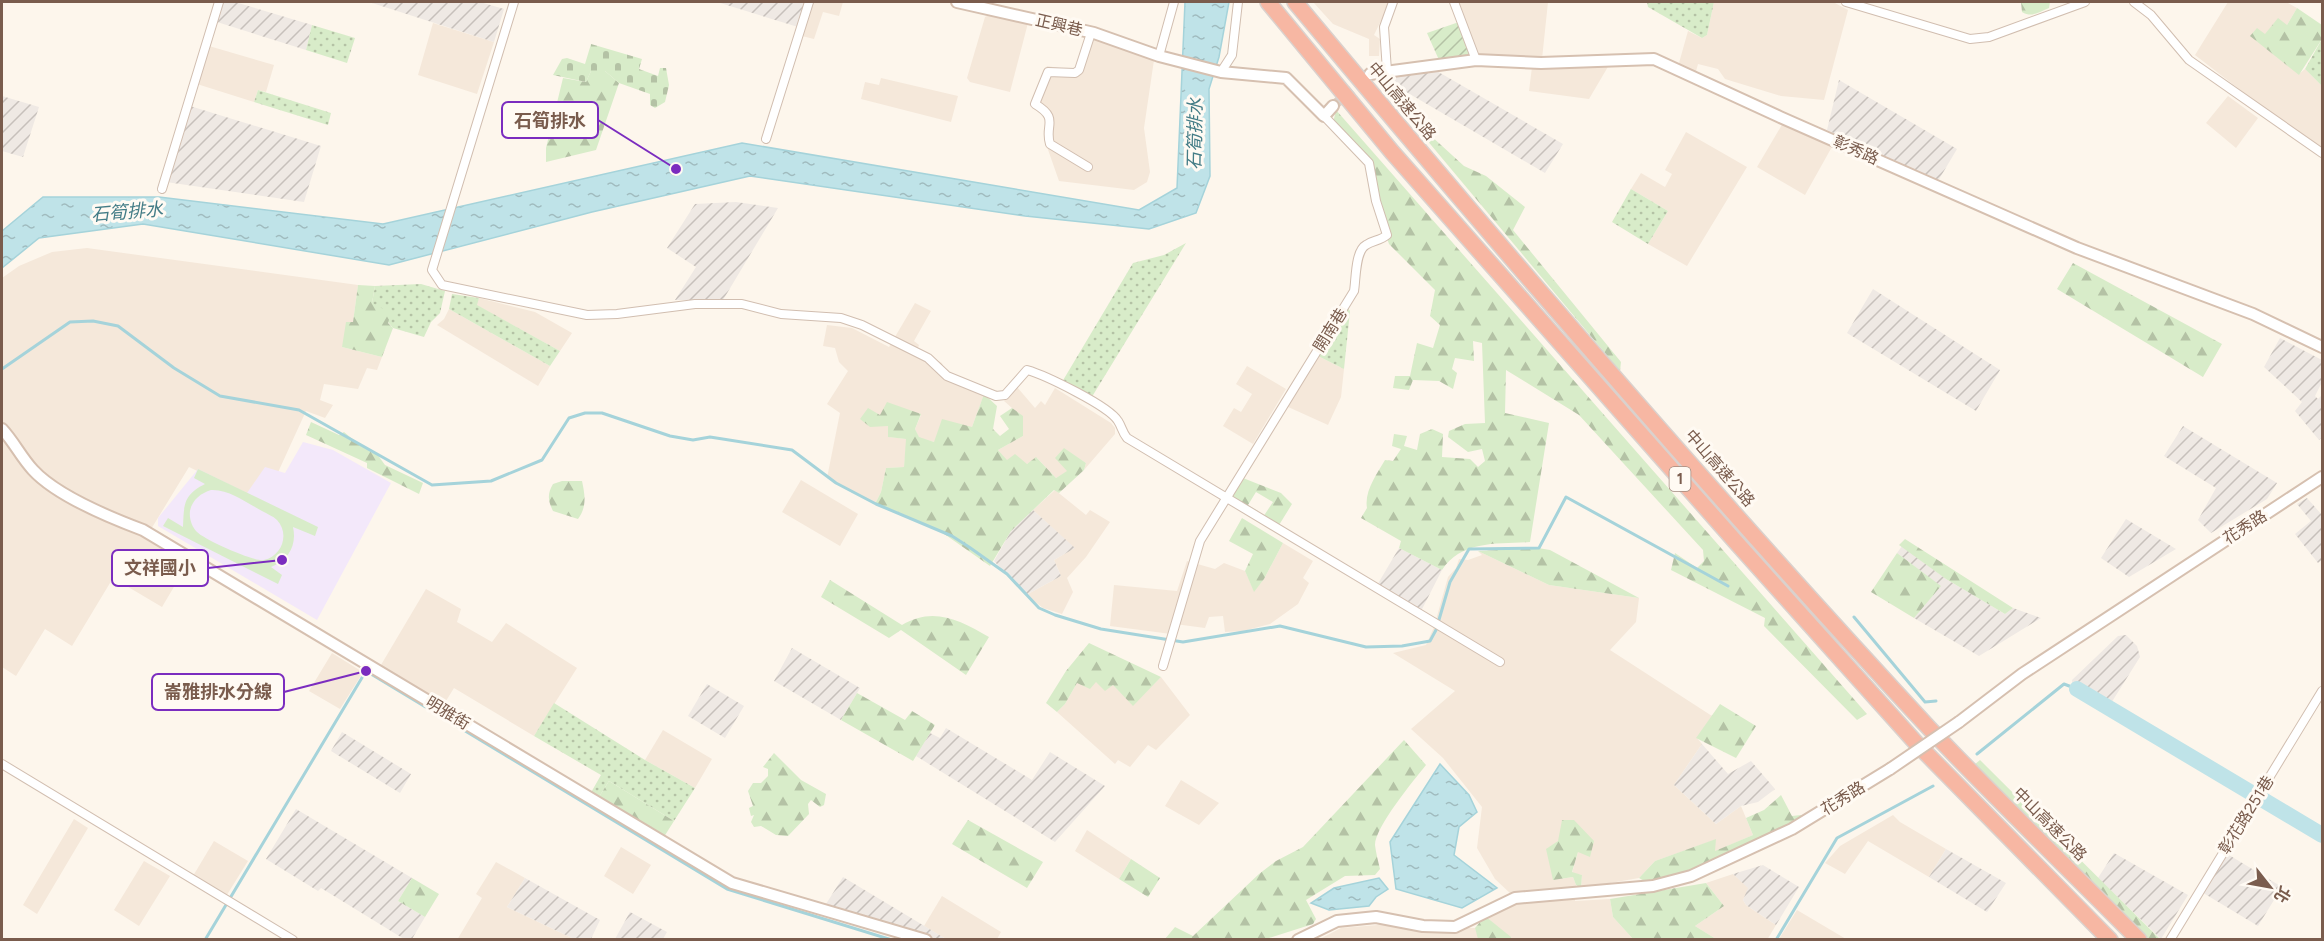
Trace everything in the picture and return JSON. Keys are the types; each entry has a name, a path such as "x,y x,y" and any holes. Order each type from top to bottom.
{"highway":[{"name":"1","path":"1268,2 1392,152 1734,541 1916,743 2110,939"},
{"name":"中山高速公路","path":"1295,2 1527,276 1839,629 1932,731 2139,939"}],"street":[{"path":"162,189 219,2"},
{"path":"514,2 432,270 442,285 450,289 508,297 587,315 617,314 694,304 730,304 781,314 841,318 862,325 928,358 947,376 996,396 1005,395 1027,370 1042,375 1069,387 1118,420 1127,438 1500,662"},
{"path":"766,139 809,2"},
{"name":"正興巷","path":"957,2 1091,33 1160,56 1221,72"},
{"path":"1160,56 1174,2"},
{"path":"1221,72 1232,55 1238,2"},
{"path":"1387,71 1383,31 1393,2"},
{"path":"1454,2 1476,60"},
{"path":"1846,2 1970,39 1989,37 2085,2"},
{"path":"2134,2 2151,15 2189,60 2322,153"},
{"path":"1088,167 1050,144 1049,117 1045,109 1035,104 1048,72 1075,73 1079,70 1091,33"},
{"name":"彰秀路","path":"1370,74 1476,60 1541,63 1638,58 1668,63 1780,117 2077,248 2253,314 2322,346"},
{"name":"開南巷","path":"1163,666 1200,540 1354,291 1360,251 1366,245 1379,242 1387,236 1376,201 1369,163 1286,78 1221,72"},
{"path":"1323,116 1333,106"},
{"name":"明雅街","path":"2,429 34,471 52,484 95,510 143,530 732,883 926,939"},
{"name":"花秀路","path":"1298,939 1337,921 1376,917 1423,926 1455,927 1515,898 1653,886 1691,876 1792,830 1890,769 1959,722 2022,674 2322,477"},
{"name":"彰花路251巷","path":"2170,939 2322,691"},
{"path":"2,764 293,939"}],"shaded area":[{"path":"223,2 235,2 312,25 306,50 217,22"},
{"path":"369,2 480,2 504,9 494,42"},
{"path":"717,2 805,2 798,27"},
{"path":"813,2 843,2 839,16 823,12 814,39 802,36"},
{"path":"1313,2 1390,2 1374,35 1380,39 1379,56 1369,56 1369,39 1333,24"},
{"path":"1458,2 1548,2 1542,59 1533,61 1476,53"},
{"path":"1714,2 1833,2 1848,10 1824,100 1781,96 1725,79 1718,69 1698,64 1695,75 1682,71 1679,63 1688,31 1702,38 1707,35"},
{"path":"2228,2 2286,2 2297,8 2287,25 2299,74 2305,69 2322,86 2322,147 2270,113 2195,55"},
{"path":"989,15 1028,23 1010,92 970,82 967,78 985,17"},
{"path":"433,23 494,42 477,94 418,75"},
{"path":"1090,35 1154,60 1144,128 1150,172 1147,182 1134,190 1059,181 1046,144 1045,136 1050,122 1032,103 1047,66 1078,71"},
{"path":"209,46 274,65 266,92 258,90 254,102 197,84"},
{"path":"1609,65 1589,99 1529,91 1532,67"},
{"path":"1435,70 1563,144 1545,173 1396,86 1390,77"},
{"path":"881,78 958,96 951,122 861,99 865,82 879,85"},
{"path":"1839,80 1957,149 1938,181 1827,130"},
{"path":"2,96 39,107 23,157 2,151"},
{"path":"2228,96 2258,118 2236,148 2206,123"},
{"path":"190,106 321,146 304,202 166,182"},
{"path":"1783,123 1833,145 1805,195 1757,167"},
{"path":"1686,132 1747,167 1687,266 1648,244 1668,211 1631,189 1641,173 1665,187 1672,174 1665,170"},
{"path":"736,202 778,208 723,300 675,300 696,267 667,248 695,204"},
{"path":"87,248 358,285 353,322 342,347 382,357 377,370 367,368 358,389 324,384 320,400 333,405 325,418 306,411 264,503 189,467 145,539 187,565 162,607 113,578 72,646 45,629 16,676 2,667 2,278 19,266 52,252"},
{"path":"1873,289 2000,370 1976,411 1847,333"},
{"path":"479,298 535,312 572,333 560,351 476,305"},
{"path":"915,303 931,311 914,341 919,345 917,350 942,363 945,374 986,389 972,427 934,442 919,438 915,429 921,415 888,425 889,437 907,439 904,467 886,468 881,492 875,504 827,478 840,413 827,404 848,371 839,362 835,348 823,346 827,325 852,328 889,347"},
{"path":"449,309 550,366 538,386 437,325 444,319"},
{"path":"2280,338 2322,360 2322,382 2315,396 2318,399 2322,395 2322,437 2319,440 2295,411 2302,402 2264,367"},
{"path":"1316,355 1344,369 1341,397 1328,425 1286,406"},
{"path":"1247,366 1286,389 1253,444 1223,426 1234,408 1241,412 1252,394 1236,384"},
{"path":"1017,387 1035,408 1041,401 1045,405 1055,388 1111,423 1115,428 1115,434 1084,470 1086,463 1064,449 1068,471 1056,478 1037,458 1027,464 1007,461 998,450 1023,436 1012,408 1004,401"},
{"path":"2183,426 2277,483 2267,499 2211,533 2198,520 2216,488 2164,456"},
{"path":"303,442 333,450 391,483 317,620 158,526 158,518 198,469 247,493 265,467 285,473"},
{"path":"801,480 858,514 840,546 782,512"},
{"path":"1055,490 1086,515 1090,510 1110,522 1086,557 1067,578 1073,592 1062,614 1043,608 1026,595 1061,576 1054,560 1074,548 1033,510"},
{"path":"2307,498 2322,515 2322,560 2318,563 2295,534 2311,521 2297,504"},
{"path":"1033,510 1075,548 1054,560 1061,576 1026,595 994,561 1011,531"},
{"path":"2126,519 2176,549 2129,577 2101,558"},
{"path":"1283,543 1313,561 1303,578 1309,583 1298,604 1270,624 1243,631 1225,632 1223,616 1209,617 1205,628 1175,624 1171,634 1110,626 1114,585 1177,591 1187,561 1215,569 1224,563 1245,571 1254,591 1264,579"},
{"path":"1902,546 1946,579 2005,614 2013,608 2041,618 1979,656 1914,618 1940,586 1897,553"},
{"path":"1399,548 1442,570 1420,613 1376,587"},
{"path":"1478,551 1549,585 1639,598 1636,622 1610,650 1712,716 1697,738 1702,744 1674,785 1716,824 1741,806 1753,835 1714,852 1715,840 1655,861 1639,878 1581,888 1582,875 1572,873 1578,852 1574,820 1553,880 1573,877 1576,885 1575,901 1610,899 1613,917 1633,939 1511,939 1485,916 1512,895 1495,879 1477,848 1482,807 1443,758 1411,729 1455,691 1393,653 1426,645 1434,627 1448,577 1456,568 1459,559 1468,560 1482,555"},
{"path":"426,589 461,609 457,622 492,642 506,623 577,668 534,736 454,688 441,709 378,670"},
{"path":"2126,635 2137,646 2140,657 2108,708 2073,688 2072,680 2118,636"},
{"path":"792,648 860,688 841,720 774,681"},
{"path":"332,653 361,671 362,674 340,709 309,691"},
{"path":"1161,677 1190,715 1156,750 1148,745 1130,767 1118,760 1115,764 1057,712 1065,704 1077,683 1096,682 1113,685 1133,705"},
{"path":"707,684 744,706 725,738 688,716"},
{"path":"946,728 1032,780 1050,752 1105,786 1055,842 916,756 930,733 940,738"},
{"path":"663,730 712,759 695,788 645,760"},
{"path":"342,732 411,774 400,793 331,751"},
{"path":"1702,744 1728,774 1751,761 1775,789 1758,802 1741,806 1716,824 1674,785"},
{"path":"1181,780 1219,803 1199,825 1165,806"},
{"path":"296,809 412,878 398,901 425,917 412,939 404,939 321,888 318,891 266,859"},
{"path":"1893,815 1900,822 1946,849 1929,877 1868,841 1845,874 1825,863 1840,846"},
{"path":"74,819 88,828 37,914 23,905"},
{"path":"1087,830 1131,859 1119,879 1075,851"},
{"path":"214,841 248,861 225,898 193,876"},
{"path":"621,847 651,865 633,894 604,876"},
{"path":"1946,849 2006,883 1987,912 1929,877"},
{"path":"2224,852 2282,887 2258,926 2200,891"},
{"path":"2114,853 2188,895 2161,939 2098,878"},
{"path":"144,861 170,876 139,926 114,910"},
{"path":"496,862 525,878 507,907 574,939 457,940 482,898 476,894"},
{"path":"1763,865 1799,887 1776,925 1746,905 1743,900 1748,888 1733,874"},
{"path":"1733,874 1749,888 1743,900 1746,905 1776,925 1767,940 1716,939 1695,926 1724,906 1706,883"},
{"path":"843,877 946,939 936,939 858,918 826,904"},
{"path":"525,878 600,920 591,939 574,939 507,907"},
{"path":"942,896 1001,932 997,939 946,939 924,926"},
{"path":"1797,910 1846,939 1779,939"},
{"path":"630,912 667,932 663,939 615,939"},
{"path":"1378,925 1475,928 1479,939 1318,940 1341,928"}],"green space":[{"path":"1647,2 1714,2 1707,35 1702,38 1648,7"},
{"path":"2021,2 2050,2 2049,8 2036,14 2029,14 2022,12"},
{"path":"2297,8 2322,25 2322,39 2299,75 2250,36 2257,28 2265,34 2278,18 2287,25"},
{"path":"1459,22 1471,54 1439,60 1427,33"},
{"path":"312,25 355,38 347,63 306,50"},
{"path":"2322,39 2322,86 2305,69"},
{"path":"591,44 642,59 639,69 658,76 660,68 666,68 669,85 665,102 655,108 650,105 650,94 619,83 605,71 591,71 586,82 553,75 562,59 567,58 585,64"},
{"path":"591,71 605,71 619,83 596,150 546,162 546,148 563,78 586,82"},
{"path":"1390,77 1418,124 1464,166 1486,176 1525,207 1513,230 1621,362 1620,371 1380,84"},
{"path":"258,90 331,113 328,125 254,102"},
{"path":"1336,110 1867,714 1857,720 1764,626 1765,618 1671,570 1675,553 1697,568 1704,561 1703,550 1579,415 1506,370 1505,413 1549,423 1530,542 1470,548 1450,560 1442,570 1399,548 1401,541 1361,518 1367,508 1367,495 1375,477 1385,460 1393,461 1401,449 1392,446 1394,434 1407,436 1404,446 1417,450 1420,434 1432,429 1443,434 1442,457 1470,459 1478,467 1485,461 1482,449 1468,452 1448,437 1449,431 1465,424 1485,423 1482,343 1473,341 1474,361 1455,358 1452,369 1457,373 1453,389 1439,381 1413,380 1409,390 1393,388 1395,376 1410,376 1417,343 1433,348 1440,325 1430,316 1435,290 1389,244 1379,215 1368,162 1333,123"},
{"path":"1631,189 1668,211 1648,244 1612,222"},
{"path":"1186,243 1090,400 1062,382 1133,263 1164,255"},
{"path":"2073,263 2222,344 2203,377 2057,289"},
{"path":"421,284 445,291 440,313 431,322 424,337 393,328 372,303 375,286"},
{"path":"358,285 375,286 372,303 391,313 388,323 393,328 382,357 342,347 346,322 353,322"},
{"path":"452,294 479,298 477,305 560,351 550,366 449,309"},
{"path":"1347,307 1350,311 1344,369 1316,355"},
{"path":"984,394 997,406 993,429 1000,436 1009,429 1000,416 1012,408 1023,416 1023,436 998,450 1007,460 1015,454 1027,464 1036,457 1056,478 1067,471 1055,458 1064,448 1086,463 1084,470 1059,493 1054,490 1011,531 990,566 940,531 875,504 881,492 886,468 904,467 906,439 888,437 888,426 870,427 860,419 868,408 880,415 887,402 921,414 915,429 919,437 934,442 942,419 972,427"},
{"path":"311,422 339,435 344,432 377,454 385,465 423,483 419,494 367,468 367,463 306,435"},
{"path":"198,469 318,527 315,536 293,527 293,546 283,560 271,567 282,575 278,584 163,526 168,518 183,527 186,501 192,492 205,484 194,478","holes":["218,490 238,497 277,520 281,526 283,538 275,554 264,560 250,558 219,545 197,532 190,517 193,504 204,493"]},
{"path":"1243,478 1281,493 1292,504 1276,530 1261,520 1273,502 1256,492 1248,505 1258,511 1256,516 1231,497"},
{"path":"562,481 582,481 584,505 578,519 553,511 551,507 549,498 551,488 553,484"},
{"path":"1242,518 1283,543 1264,579 1254,592 1245,571 1253,554 1229,541"},
{"path":"1905,539 2013,608 2005,614 1946,579 1899,545"},
{"path":"1538,548 1550,550 1639,598 1549,585 1478,551"},
{"path":"1897,553 1941,586 1914,618 1871,592"},
{"path":"830,580 902,625 913,619 936,616 968,625 989,637 966,675 901,630 889,638 821,597"},
{"path":"1089,643 1161,677 1133,706 1113,685 1105,691 1096,682 1090,689 1077,683 1065,704 1057,712 1046,703 1066,671"},
{"path":"857,693 905,720 912,711 935,725 913,761 841,720"},
{"path":"554,703 645,760 695,788 674,821 609,781 597,800 589,796 601,775 534,736"},
{"path":"1720,704 1756,726 1736,758 1696,738"},
{"path":"1404,740 1426,765 1381,827 1375,845 1380,869 1375,875 1345,876 1306,900 1316,919 1313,924 1266,939 1165,939 1175,927 1193,936 1259,874 1276,861 1303,847"},
{"path":"774,753 801,780 826,794 824,805 820,807 811,800 808,804 809,814 788,836 776,835 761,826 754,827 751,822 754,815 751,816 749,808 753,806 748,791 753,783 761,783 768,776 768,769 763,767"},
{"path":"1980,760 2160,939 2149,939 1974,765"},
{"path":"609,781 674,821 662,840 597,800"},
{"path":"1781,795 1792,816 1801,815 1801,820 1698,869 1648,883 1639,878 1655,861 1716,839 1715,851 1753,835 1746,818 1764,810"},
{"path":"968,820 1043,862 1027,888 952,844"},
{"path":"1562,820 1574,820 1594,841 1590,857 1578,852 1572,872 1582,875 1581,888 1576,885 1573,877 1553,880 1546,849 1558,841"},
{"path":"1131,859 1160,878 1148,897 1119,879"},
{"path":"412,878 439,894 425,917 398,901"},
{"path":"1706,883 1724,906 1695,926 1716,939 1633,939 1613,917 1610,899"},
{"path":"1485,916 1511,939 1478,939 1475,928"}],"water":[{"path":"1185,2 1229,2 1219,57 1209,89 1210,176 1196,213 1149,229 1025,216 750,176 592,212 389,265 143,224 39,238 2,268 2,231 43,197 159,197 383,224 742,143 1139,210 1177,188"},
{"path":"1440,764 1469,795 1477,812 1459,827 1454,855 1497,888 1462,908 1396,889 1390,842"},
{"path":"1379,878 1388,889 1376,897 1369,906 1329,910 1311,903 1334,888"}],"waterway":[{"path":"2,369 70,322 93,321 118,326 174,368 220,396 299,410 432,485 491,481 542,460 569,418 585,413 602,413 670,436 693,440 710,437 792,450 836,483 876,504 952,536 1007,574 1039,608 1101,629 1183,642 1280,626 1366,647 1402,646 1430,641 1436,630 1450,582 1469,549 1539,548 1566,497 1728,586"},
{"path":"1854,617 1925,702 1936,701"},
{"path":"205,940 366,671 727,889 892,940"},
{"path":"1977,754 2064,684 2077,689"},
{"path":"2077,689 2322,835"},
{"path":"1776,940 1837,838 1933,786"}],"tunnel":[{"path":"1333,106 1365,79"}],"place":[{"name":"石筍排水","path":"676,169"},
{"name":"文祥國小","path":"282,560"},
{"name":"崙雅排水分線","path":"366,671"}]}
